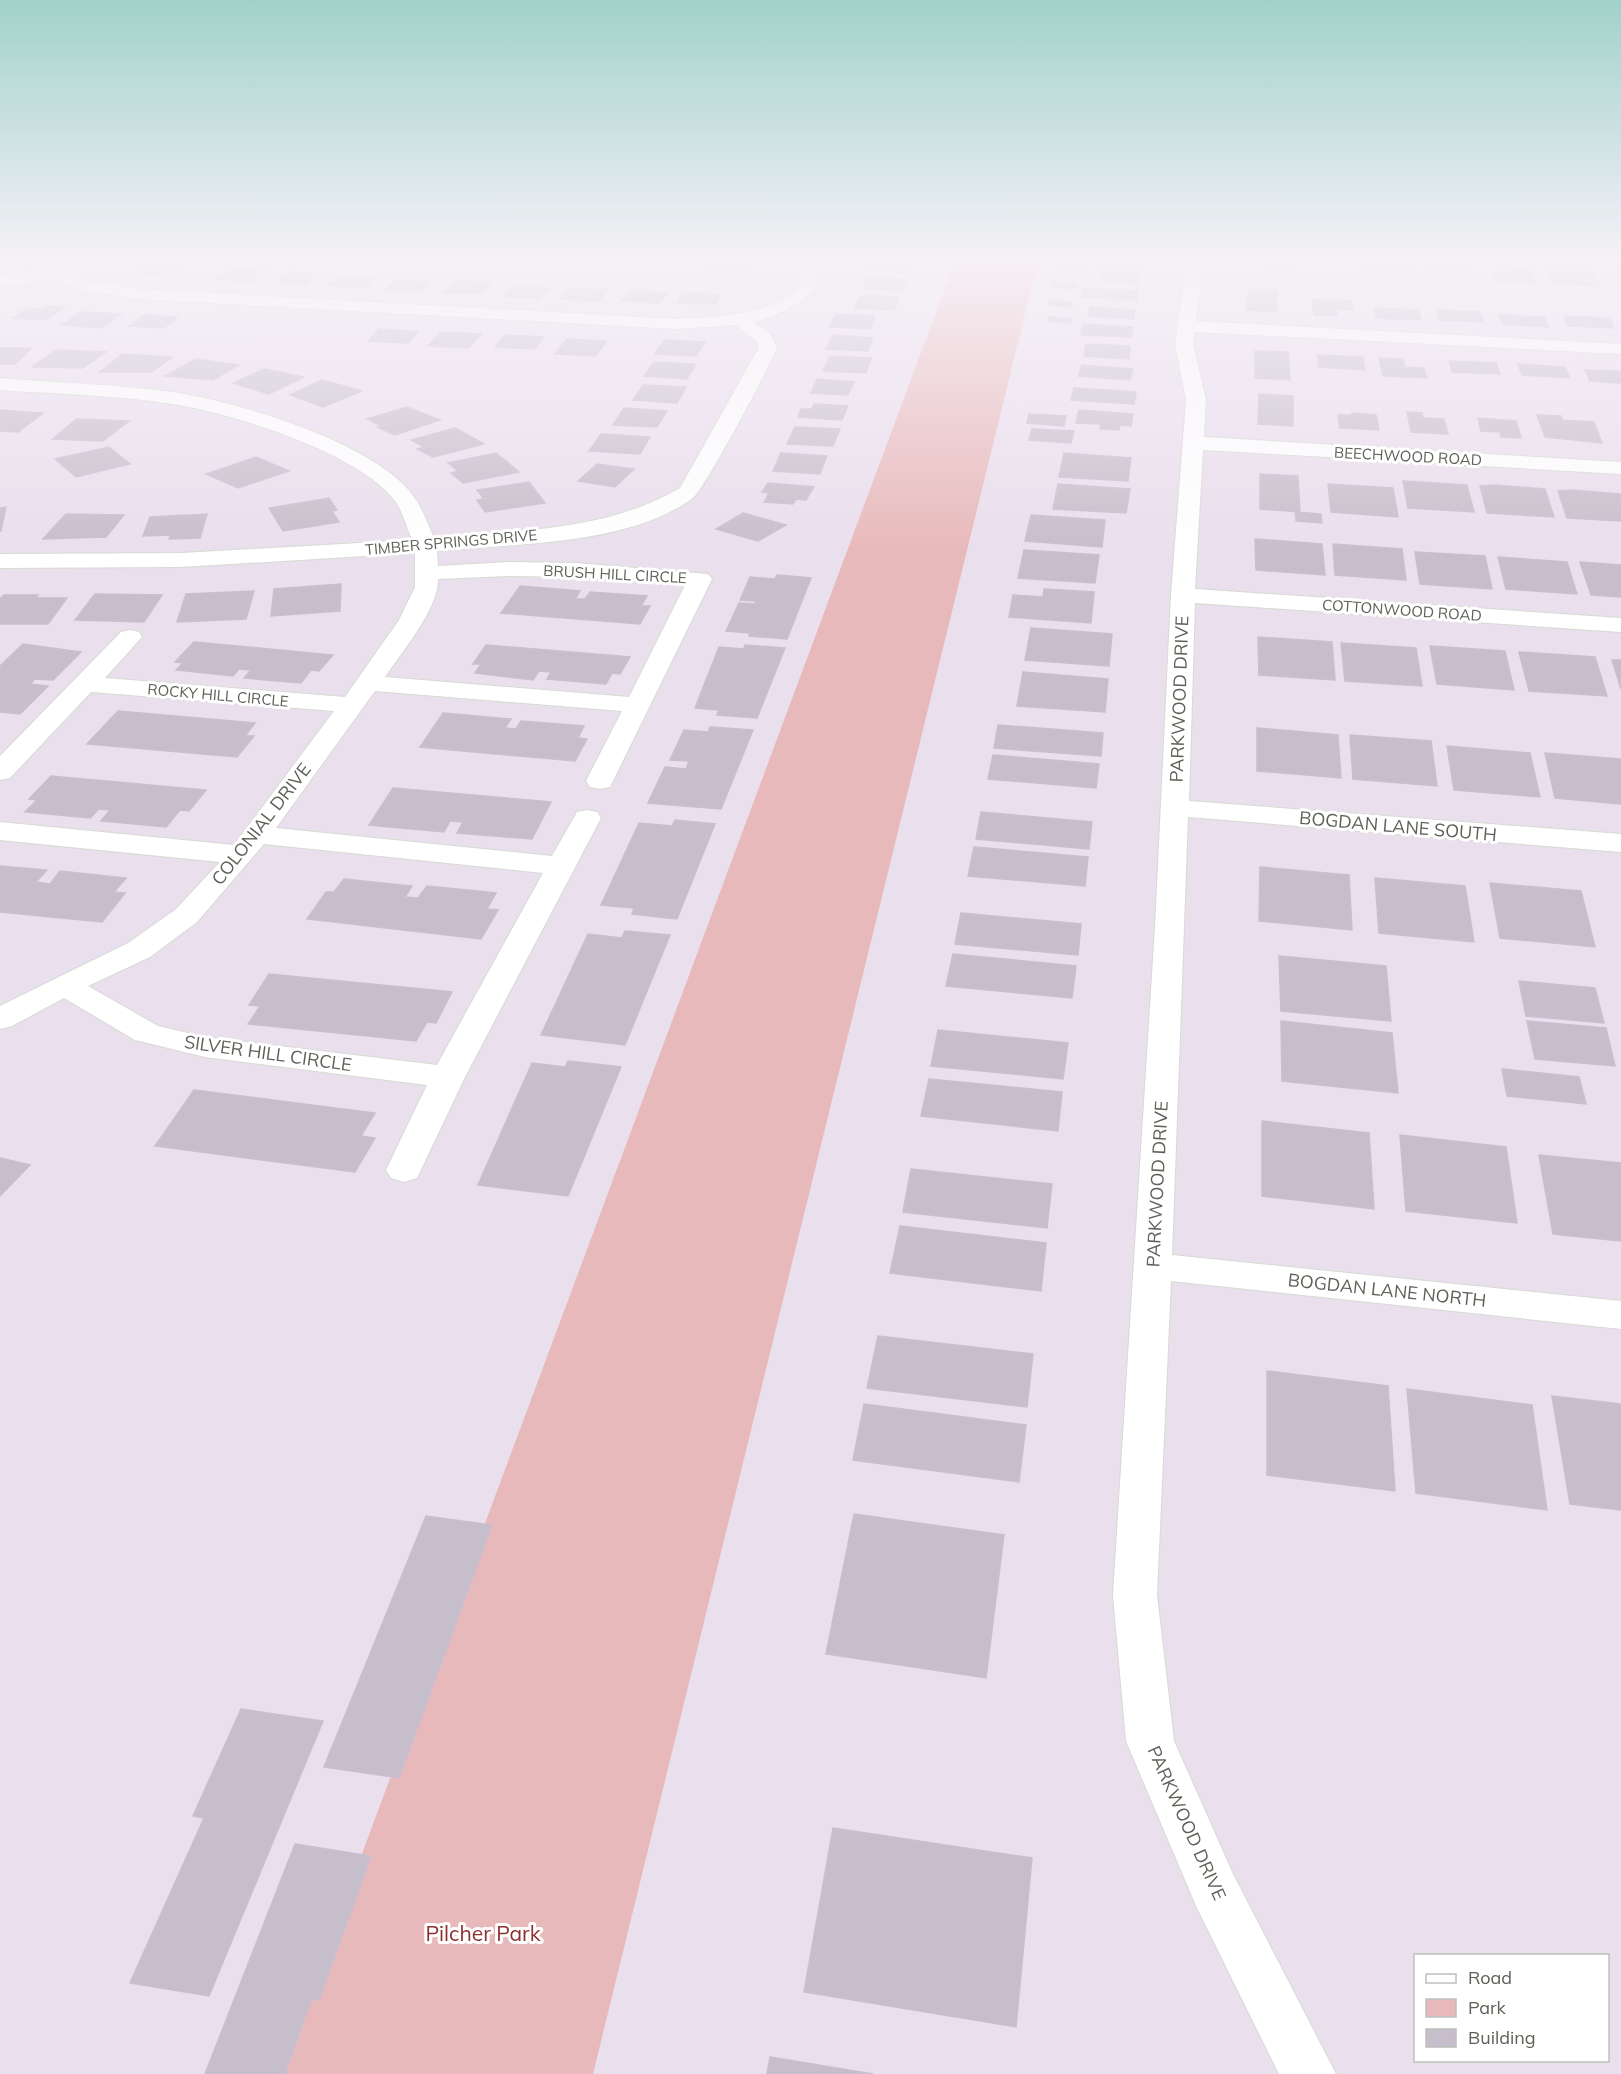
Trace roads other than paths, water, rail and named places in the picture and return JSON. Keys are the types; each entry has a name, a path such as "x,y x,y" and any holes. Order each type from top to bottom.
{"street":[{"name":"TIMBER SPRINGS DRIVE","path":"0,561 170,561 426,546 605,526 656,511 688,492 762,358"},
{"name":"PARKWOOD DRIVE","path":"1187,358 1196,400 1184,595 1154,1266 1135,1595 1150,1741 1215,1891 1308,2074"},
{"path":"0,384 172,398 222,408 323,442 368,466 405,499 426,546"},
{"name":"BEECHWOOD ROAD","path":"1194,443 1621,468"},
{"name":"COLONIAL DRIVE","path":"0,1019 64,985 139,950 186,916 249,845 411,621 427,587 426,546"},
{"name":"BRUSH HILL CIRCLE","path":"426,573 509,569 576,570 700,579 600,781"},
{"name":"COTTONWOOD ROAD","path":"1184,595 1621,625"},
{"path":"0,772 130,637"},
{"name":"ROCKY HILL CIRCLE","path":"85,684 360,694"},
{"path":"360,694 638,705"},
{"name":"BOGDAN LANE SOUTH","path":"1175,808 1621,843"},
{"path":"404,1170 448,1077 587,818"},
{"path":"0,831 561,866"},
{"name":"SILVER HILL CIRCLE","path":"64,985 147,1033 205,1047 448,1077"},
{"name":"BOGDAN LANE NORTH","path":"1154,1266 1621,1315"}],"park label":[{"name":"Pilcher Park","path":"483,1933"}]}
